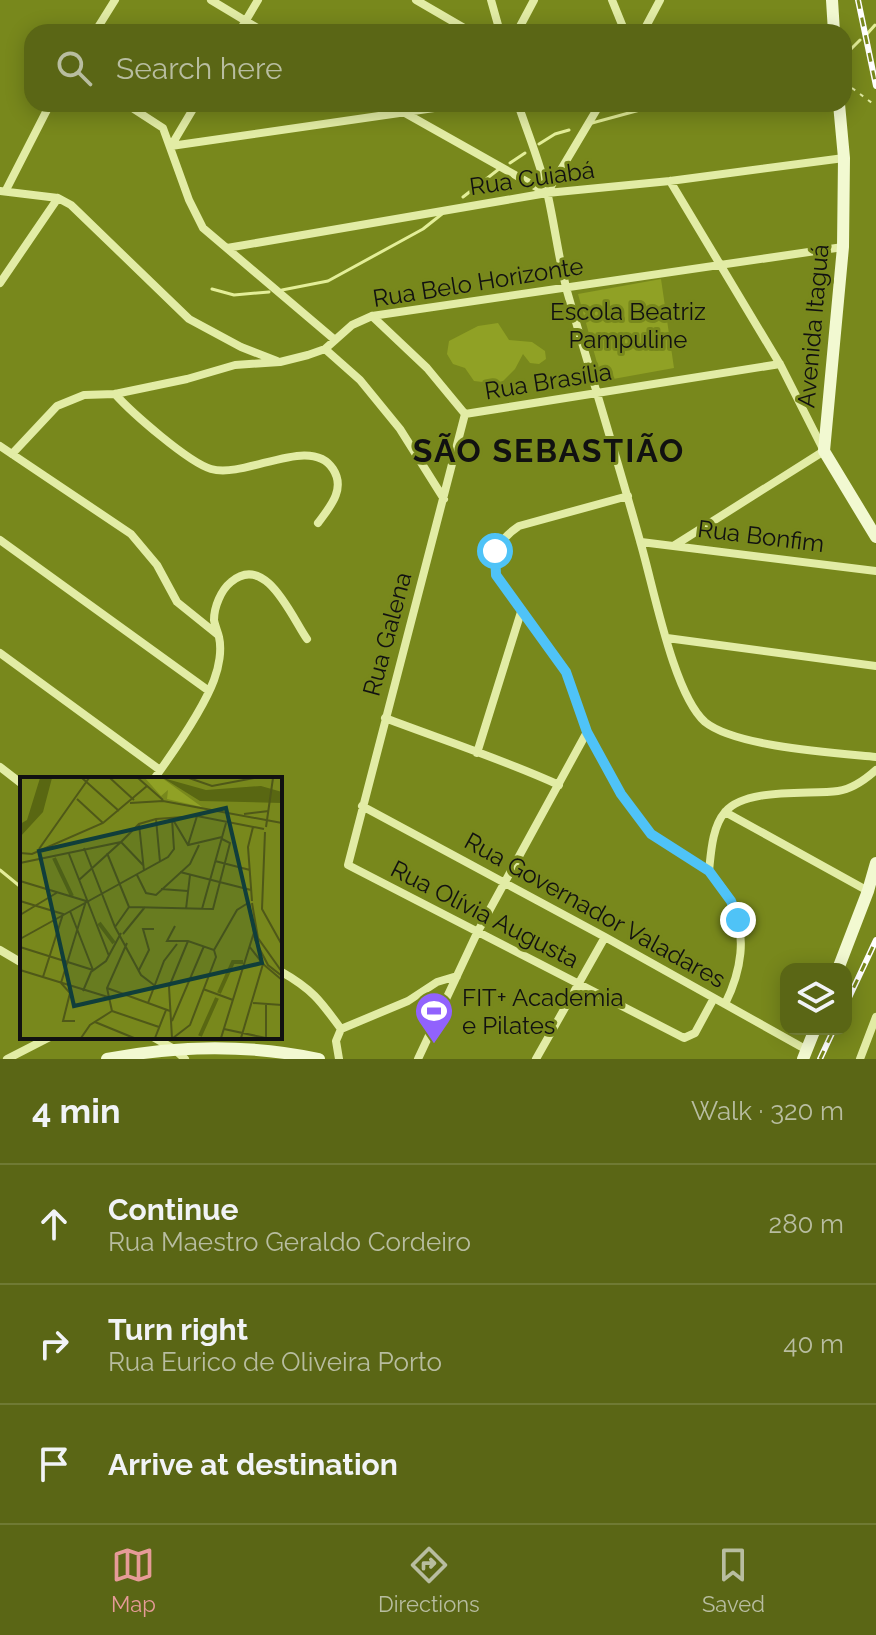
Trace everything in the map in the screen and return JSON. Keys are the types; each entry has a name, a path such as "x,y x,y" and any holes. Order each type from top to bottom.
{"main road":[{"path":"832,0 834,24"},
{"name":"Avenida Itaguá","path":"824,451 843,247 844,158 840,112"},
{"path":"824,451 876,537"},
{"path":"840,963 876,863"},
{"path":"805,1054 813,1035"},
{"path":"107,1059 174,1049 231,1047 279,1051 319,1059"}],"street":[{"path":"100,24 115,0"},
{"path":"211,0 251,24"},
{"path":"244,24 258,0"},
{"path":"416,0 457,24"},
{"path":"491,0 498,24"},
{"path":"521,24 534,0"},
{"path":"612,0 622,24"},
{"path":"647,24 660,0"},
{"path":"46,112 3,190 58,198 71,205 189,319 241,347 280,362"},
{"path":"138,112 163,128 189,200 203,228 335,340"},
{"path":"171,146 191,112"},
{"path":"171,146 403,112 547,193"},
{"path":"521,112 547,193 566,288 599,393 667,638 692,706 705,722 753,741 876,757"},
{"path":"547,193 595,112"},
{"name":"Rua Cuiabá","path":"227,248 547,193 670,181 844,158"},
{"path":"670,181 780,364 824,451 675,545"},
{"path":"0,283 58,198"},
{"name":"Rua Belo Horizonte","path":"12,454 57,406 84,395 115,394 235,365 280,362 325,349 352,325 372,316 843,247"},
{"path":"372,316 427,368 465,414"},
{"path":"325,349 360,380 400,429 444,499"},
{"name":"Rua Brasília","path":"465,414 780,364"},
{"path":"115,394 133,414 210,469 229,471 303,454 327,461 338,483 336,498 318,523"},
{"name":"Rua Galena","path":"348,865 465,414"},
{"path":"0,446 131,534 157,565 177,602 219,636"},
{"path":"628,496 519,526 504,537 495,551 496,575 566,672 587,732 621,794 651,834 709,871 731,901 740,930 739,971 725,1004"},
{"path":"0,540 209,691"},
{"name":"Rua Bonfim","path":"641,542 876,571"},
{"path":"155,777 215,678 219,636 214,619 221,593 233,580 243,575 253,575 271,584 307,639"},
{"path":"477,753 521,612"},
{"path":"667,638 876,666"},
{"path":"0,653 160,770"},
{"path":"385,718 513,764 559,785"},
{"path":"418,1059 477,933 587,732"},
{"path":"0,767 20,782"},
{"path":"709,871 715,834 725,812 737,804 773,794 840,791 864,780 876,770"},
{"name":"Rua Governador Valadares","path":"362,806 725,1004 805,1054"},
{"path":"725,812 868,891"},
{"name":"Rua Olívia Augusta","path":"348,865 684,1038 695,1033 714,998"},
{"path":"536,1059 605,937"},
{"path":"0,950 20,962"},
{"path":"282,972 316,995 341,1029"},
{"path":"339,1059 336,1041 341,1029 408,1001 437,982 457,976"},
{"path":"860,1059 876,1017"},
{"path":"7,1059 46,1039"},
{"path":"156,1039 185,1059"}],"path":[{"path":"852,88 876,106"}],"green space":[{"name":"Escola Beatriz Pampuline","path":"661,279 674,368 602,381 578,294"},
{"path":"498,323 509,340 532,342 545,351 546,359 539,364 530,363 523,354 515,369 500,384 474,381 465,368 453,364 447,354 449,341 478,326"}],"waterway":[{"path":"867,34 875,25"},
{"path":"852,48 860,40"},
{"path":"592,123 633,112"},
{"path":"539,144 569,130"},
{"path":"510,163 525,153"},
{"path":"463,197 499,169"},
{"path":"282,290 328,281 423,229 442,214"},
{"path":"212,289 234,295 269,292"},
{"path":"0,870 20,886"}],"railway":[{"path":"858,0 876,86"},
{"path":"852,991 876,940"},
{"path":"820,1059 831,1035"}],"place":[{"name":"FIT+ Academia e Pilates","path":"434,1045"}],"district":[{"name":"SÃO SEBASTIÃO","path":"549,450"}],"route":[{"path":"495,551 496,575 566,672 587,732 621,794 651,834 709,871 731,901 738,920"}]}
